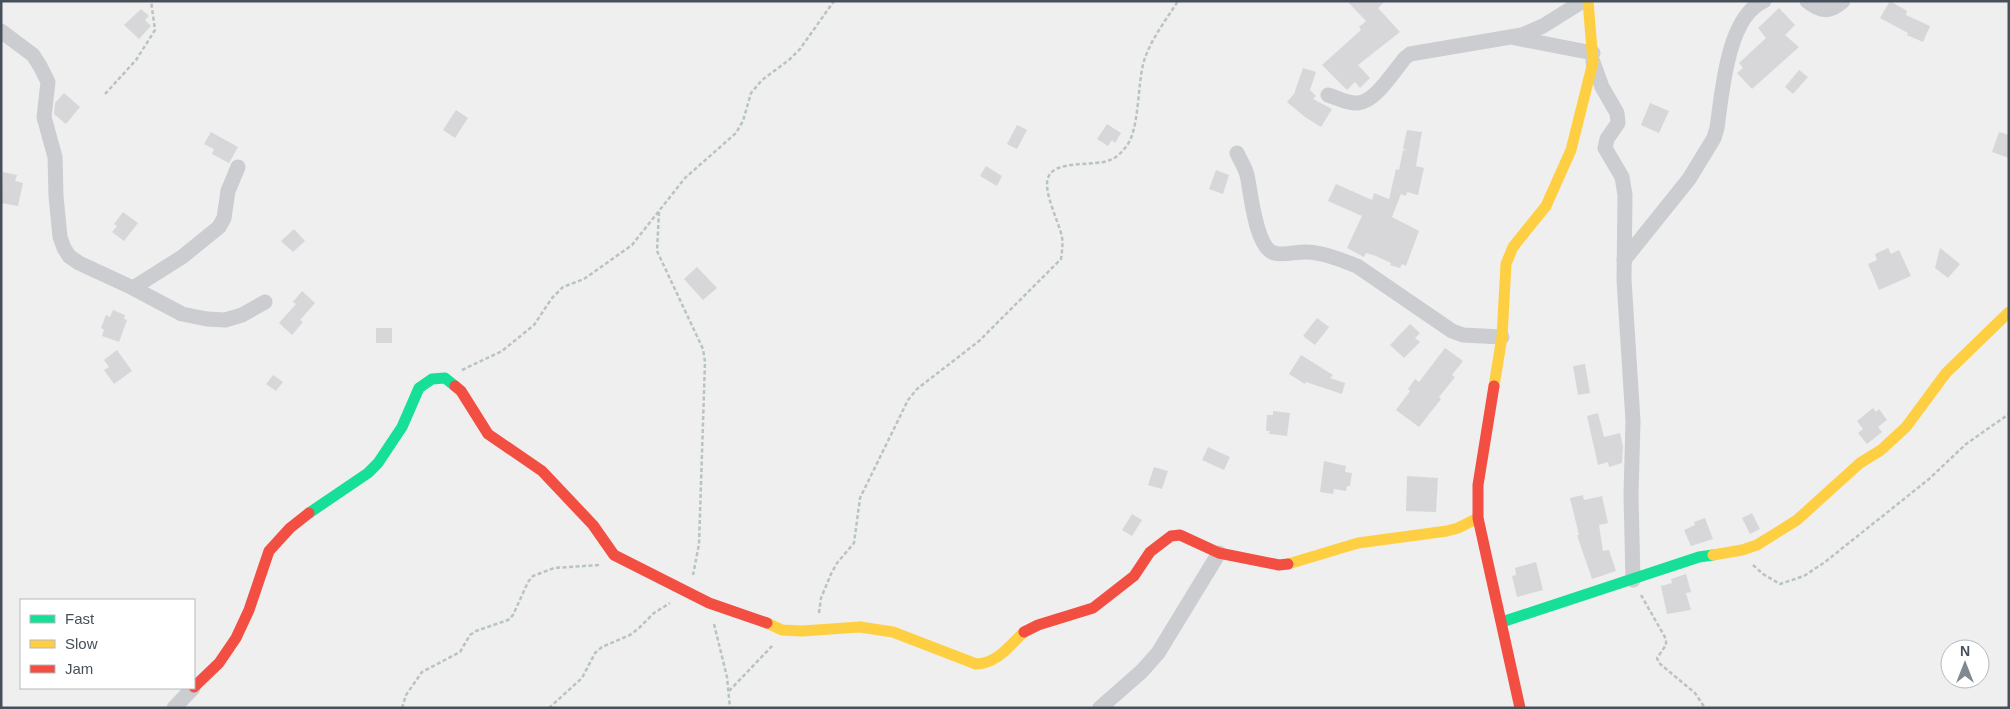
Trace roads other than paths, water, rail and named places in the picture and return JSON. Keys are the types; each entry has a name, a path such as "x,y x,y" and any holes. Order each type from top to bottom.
{"street":[{"path":"1328,95 1348,102 1363,102 1377,93 1410,54 1522,35 1544,26 1583,1"},
{"path":"1588,1 1593,58 1602,87 1618,119 1618,123 1607,138 1605,148 1624,185 1624,280 1633,403 1634,453 1630,495 1633,580"},
{"path":"1624,260 1689,179 1714,138 1730,49 1748,12 1756,4 1764,1"},
{"path":"1807,1 1819,10 1829,10 1842,1"},
{"path":"1,31 33,55 48,82 44,117 55,157 60,237 69,256 79,263 134,288 182,314 225,320 242,315 265,302"},
{"path":"1511,37 1593,58"},
{"path":"1520,708 1478,518 1478,485 1502,337 1506,264 1513,246 1546,206 1571,150 1593,58"},
{"path":"1237,154 1246,172 1259,233 1268,250 1275,254 1308,252 1343,260 1356,266 1452,331 1463,335 1502,337"},
{"path":"134,288 182,257 219,227 224,218 228,191 238,167"},
{"path":"1502,622 1699,557 1742,550 1756,545 1797,520 1860,463 1890,442 1906,427 1946,373 2009,312"},
{"path":"195,685 219,663 236,638 247,614 269,551 274,544 293,526 368,473 378,463 402,427 419,388 432,378 445,378 461,391 488,434 542,471 593,525 614,555 709,603 753,617 787,631 860,627 893,632 976,664 986,664 994,660 1025,631 1038,625 1093,608 1134,576 1150,552 1159,543 1171,536 1180,535 1219,553 1266,564 1289,564 1358,543 1458,528 1478,518"},
{"path":"1100,708 1158,653 1219,553"},
{"path":"174,708 191,689"}]}
